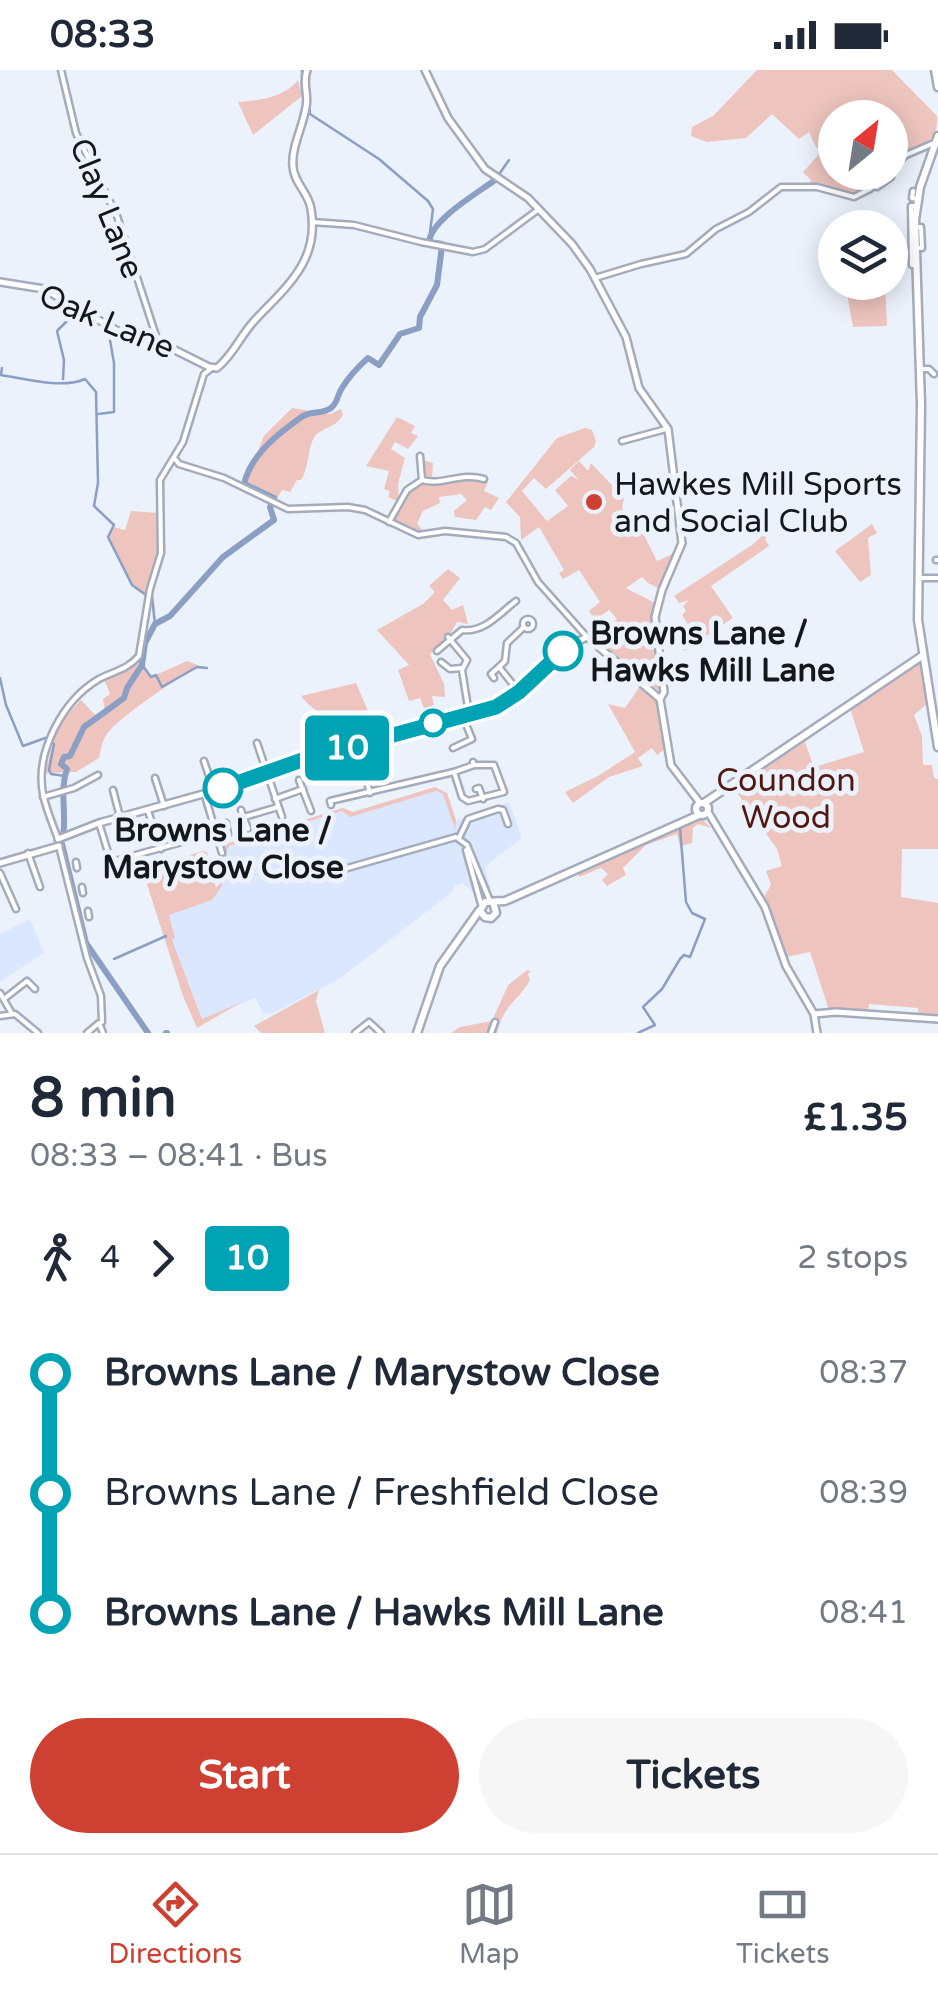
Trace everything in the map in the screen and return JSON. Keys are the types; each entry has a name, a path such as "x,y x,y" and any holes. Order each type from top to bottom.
{"main road":[{"path":"935,70 938,87"},
{"path":"934,144 914,199 920,369 917,578 922,656 938,747"},
{"path":"417,1033 440,966 486,904 505,901 688,818 922,656"},
{"path":"470,924 493,917 505,901"},
{"path":"486,904 497,911"},
{"path":"486,904 487,918"}],"street":[{"name":"Clay Lane","path":"60,70 76,133 117,216 159,345"},
{"path":"202,364 217,368 233,354 252,324 299,274 312,222 310,205 293,169 307,70"},
{"path":"425,70 448,118 485,169 515,187 572,244 626,337 639,388 668,429 682,543 655,617 664,692 660,699 671,765 716,826 765,907 786,966 814,1014 816,1033"},
{"path":"908,154 934,144"},
{"path":"594,278 686,254 716,229 749,212 781,187 818,187"},
{"path":"827,190 850,197 864,190"},
{"path":"914,199 910,226 912,265 916,265"},
{"path":"312,222 354,225 473,252 486,248 539,210"},
{"name":"Oak Lane","path":"0,282 44,289 112,329 202,364 204,374"},
{"path":"104,1033 102,1001 87,958 85,915 72,866 59,843 43,797 42,782 50,734 58,718 94,683 120,672 139,656 149,594 161,553 160,480 183,442 204,374 212,368"},
{"path":"920,369 929,369 934,374"},
{"path":"622,441 668,429"},
{"path":"175,456 179,464"},
{"path":"420,456 422,480"},
{"path":"170,464 224,478 294,510 357,508 418,535 447,532 509,538 538,582 587,637 660,699"},
{"path":"389,522 407,490 422,480 436,482 464,475 484,479"},
{"path":"917,530 928,530"},
{"path":"917,578 938,578"},
{"path":"437,652 462,630 474,632 515,602 520,609"},
{"path":"494,678 491,674 504,661 507,643 524,627"},
{"path":"0,863 59,843 99,823 496,707 519,692 567,648 587,637"},
{"path":"450,639 467,659 462,668 471,740 453,748"},
{"path":"441,662 448,668 462,668"},
{"path":"499,666 519,692"},
{"path":"336,752 332,737 338,728"},
{"path":"257,744 282,817"},
{"path":"345,749 348,774"},
{"path":"204,760 214,791"},
{"path":"330,801 454,772 475,763 494,765 504,793 473,802 462,797 454,772"},
{"path":"334,778 377,767"},
{"path":"363,773 370,793"},
{"path":"43,797 96,778"},
{"path":"155,780 164,806"},
{"path":"299,780 308,809"},
{"path":"479,788 482,798"},
{"path":"276,799 302,789"},
{"path":"115,792 120,817"},
{"path":"204,794 222,853"},
{"path":"244,817 278,807"},
{"path":"486,904 461,839 468,819 498,809 503,810 508,824"},
{"path":"241,810 249,827"},
{"path":"148,811 161,849"},
{"path":"99,823 108,863 193,837"},
{"path":"218,838 227,835 229,826"},
{"path":"330,870 372,864 451,837 461,839"},
{"path":"28,854 40,888"},
{"path":"0,873 16,910"},
{"path":"4,999 27,981 34,989"},
{"path":"0,993 11,1012 38,1033"},
{"path":"0,1016 11,1012"},
{"path":"814,1014 938,1018"},
{"path":"356,1033 370,1022 381,1033"},
{"path":"490,1033 495,1022"},
{"path":"87,1033 102,1023"}],"shaded area":[{"path":"435,787 447,793 456,820 509,802 522,838 488,864 485,870 491,888 474,893 462,883 454,886 451,893 339,979 271,1014 263,1013 255,998 202,1019 161,911 214,895 228,871 222,845 343,808 353,812"},
{"path":"30,919 44,953 0,982 0,934"}],"green space":[{"path":"757,70 892,70 937,116 936,131 930,139 908,153 908,100 818,100 818,148 809,132 799,139 772,114 746,138 707,142 691,136 692,127 713,116"},
{"path":"298,80 302,96 253,135 238,102 279,94"},
{"path":"818,155 818,188 810,186 811,180 803,172"},
{"path":"826,190 863,190 846,195"},
{"path":"848,300 886,300 887,326 853,327"},
{"path":"292,408 330,414 341,409 343,415 314,438 301,480 290,492 282,490 275,502 244,484 264,436"},
{"path":"397,417 415,426 411,433 418,436 408,449 395,442 391,449 405,458 398,484 399,502 388,497 390,491 384,489 389,471 366,466"},
{"path":"585,428 592,430 594,447 546,489 534,478 522,491 547,521 568,506 555,490 571,476 579,480 570,470 579,461 588,471 591,463 624,498 622,508 641,529 657,561 677,552 660,589 642,577 626,588 655,603 653,622 659,664 647,669 647,679 661,681 661,692 620,663 594,638 617,619 609,610 595,620 589,611 600,602 579,570 563,579 559,573 564,570 539,527 521,540 520,517 506,502 557,438"},
{"path":"423,460 433,463 432,480 471,478 488,482 484,491 499,498 491,510 485,507 476,520 455,517 454,511 467,500 461,494 439,497 440,503 423,511 417,523 424,533 411,532 393,519 409,491 422,481"},
{"path":"131,511 159,513 159,550 147,595 132,585 108,537 113,527 125,530"},
{"path":"872,524 877,533 868,538 871,575 860,582 835,551"},
{"path":"769,530 765,539 769,546 711,586 733,618 684,651 678,643 692,631 682,615 689,600 679,603 674,596"},
{"path":"448,569 460,578 443,600 452,610 463,605 468,624 457,622 430,654 444,684 445,697 432,696 434,705 424,708 420,698 409,701 398,670 409,665 377,630 423,604 435,592 429,586"},
{"path":"142,660 151,677 187,661 200,666 113,727 99,758 76,772 45,773 58,725 81,700 97,717 105,713 103,699 110,694 104,679 119,675"},
{"name":"Coundon Wood","path":"919,660 928,703 914,715 922,736 923,765 932,765 934,778 938,779 938,849 902,849 901,897 938,903 938,1016 919,1015 918,1008 869,1004 868,1011 829,1010 810,952 786,957 763,898 771,885 766,871 782,866 777,849 735,790 736,786 805,742 814,767 864,752 850,708"},
{"path":"356,683 368,711 343,714 351,735 344,737 301,696"},
{"path":"640,686 657,700 665,749 657,755 652,748 638,758 643,766 609,777 573,803 565,792 635,752 608,704 625,708"},
{"path":"435,787 447,793 455,829 443,794 436,791 350,817 342,811 229,846 226,853 232,874 224,879 228,870 222,845 343,808 353,812"},
{"path":"695,820 703,820 711,828 698,824 693,828 692,843 680,846 677,834 646,845 623,868 626,875 607,886 602,880 608,874 601,868 579,877 578,874"},
{"path":"207,852 216,888 222,881 222,886 212,900 169,915 175,938 172,940 202,1019 242,1002 197,1028 143,872"},
{"path":"531,971 530,980 508,1009 497,1033 451,1033 460,1027 492,1021 508,985"},
{"path":"319,990 316,1001 325,1033 261,1033 254,1026"}],"waterway":[{"path":"302,70 302,92 309,99 310,114 379,159 428,201 433,209 430,232"},
{"path":"495,180 509,160"},
{"path":"442,244 429,242 437,225 495,180"},
{"path":"63,835 67,769 61,764 64,757 70,756 84,727 124,698 142,665 145,643 155,624 170,616 223,557 274,520 270,507 274,498 244,484 253,463 276,437 303,416 333,406 344,384 368,358 379,365 400,334 419,328 420,317 437,285 442,246"},
{"path":"63,379 64,360 57,331 76,312"},
{"path":"98,414 114,412 110,340"},
{"path":"2,368 1,375 44,382 85,379 96,392 98,483 94,506 114,525 108,537 132,585 146,595"},
{"path":"152,596 155,624"},
{"path":"142,665 151,677 156,675 162,687 197,667 207,668"},
{"path":"0,678 23,746 48,737 54,744 49,770 51,774 65,776"},
{"path":"638,1033 655,1025 643,1007 662,989 680,959 684,955 690,957 705,919 692,913 686,902 680,828"},
{"path":"62,844 86,943 148,1033"},
{"path":"114,959 166,936"}],"bus line":[{"name":"10","path":"223,788 305,759 496,707 510,700 563,651"}],"place":[{"name":"Hawkes Mill Sports and Social Club","path":"594,502"},
{"name":"Browns Lane / Hawks Mill Lane","path":"563,651"},
{"name":"Browns Lane / Marystow Close","path":"223,788"}]}
